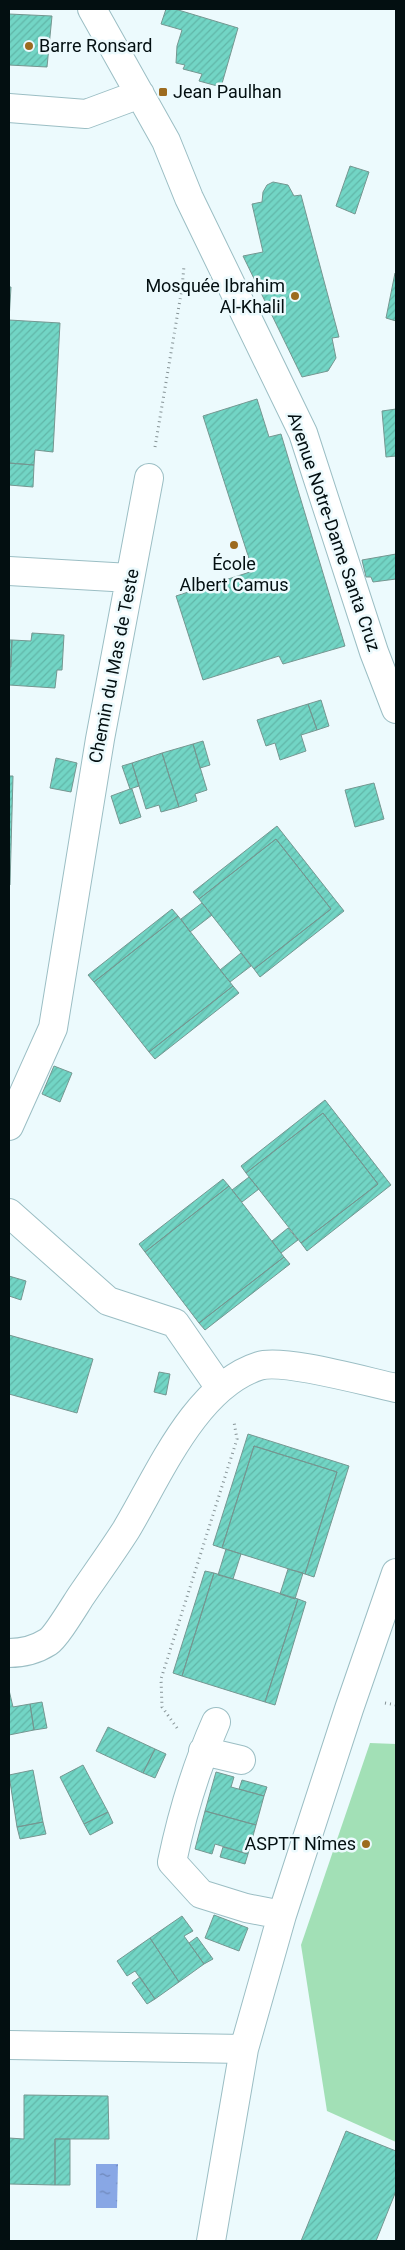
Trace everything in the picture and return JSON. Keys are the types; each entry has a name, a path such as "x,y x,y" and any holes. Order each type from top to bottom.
{"street":[{"name":"Avenue Notre-Dame Santa Cruz","path":"92,9 166,141 189,198 303,432 374,652 391,678 396,709"},
{"path":"9,108 86,114 140,94"},
{"name":"Chemin du Mas de Teste","path":"9,1126 53,1028 100,739 149,478"},
{"path":"9,571 130,578"},
{"path":"9,1213 108,1301 175,1323 220,1388"},
{"path":"9,1653 20,1653 50,1642 126,1530 159,1472 193,1420 220,1388 236,1376 260,1366 285,1365 396,1388"},
{"path":"212,2241 244,2049 282,1915 349,1709 396,1573"},
{"path":"216,1722 203,1751 180,1821 172,1862 201,1894 246,1908 282,1915"},
{"path":"203,1751 241,1760"},
{"path":"9,2045 244,2049"}],"path":[{"path":"149,478 182,288 184,258"},
{"path":"203,1751 182,1736 162,1707 161,1679 237,1439 236,1426 233,1421"}],"green space":[{"name":"ASPTT Nîmes","path":"370,1743 396,1744 396,2142 327,2111 301,1945"}],"water":[{"path":"96,2164 118,2164 117,2208 96,2208"}],"building":[{"path":"166,9 175,9 238,28 221,87 199,81 202,74 183,69 185,65 176,63 177,46 182,30 161,24"},
{"name":"Barre Ronsard","path":"9,14 52,16 47,67 9,65"},
{"path":"350,166 369,172 355,214 336,206"},
{"name":"Mosquée Ibrahim Al-Khalil","path":"273,182 288,185 294,196 301,195 339,337 332,338 336,358 328,371 302,377 243,256 263,252 252,204 262,202 263,192 267,185"},
{"path":"396,274 396,321 386,318"},
{"path":"9,287 11,287 9,320"},
{"path":"9,320 60,323 53,452 35,450 34,465 9,463"},
{"path":"257,399 269,437 281,434 345,646 283,664 279,656 203,680 176,596 253,571 203,416"},
{"path":"396,409 396,456 386,457 382,411"},
{"path":"9,463 34,465 33,487 9,485"},
{"path":"396,554 396,579 373,582 371,577 366,577 362,560"},
{"path":"32,633 64,635 62,670 57,670 55,688 9,685 12,640 31,641"},
{"path":"9,640 12,640 11,667 9,667"},
{"path":"321,700 329,726 317,730 308,704"},
{"path":"308,704 317,730 301,735 306,751 280,760 275,743 266,746 257,720"},
{"path":"203,741 210,765 200,768 193,744"},
{"path":"193,744 207,790 195,794 197,801 179,807 162,753"},
{"path":"162,753 179,807 161,812 159,805 146,809 132,763"},
{"path":"56,758 77,763 71,792 50,788"},
{"path":"132,763 139,786 130,789 122,766"},
{"path":"9,776 13,776 10,885 9,885"},
{"path":"374,783 384,819 355,827 345,790"},
{"path":"132,789 141,817 120,824 111,796"},
{"path":"277,826 344,911 260,977 254,969 331,909 276,839 199,899 193,892"},
{"path":"276,839 331,909 254,969 199,899"},
{"path":"202,903 212,915 190,932 181,919"},
{"path":"172,909 178,916 94,982 88,975"},
{"path":"178,916 233,986 149,1052 94,982"},
{"path":"241,953 251,966 230,982 220,970"},
{"path":"233,986 239,993 155,1059 149,1052"},
{"path":"54,1066 72,1073 60,1102 42,1094"},
{"path":"325,1100 391,1185 307,1251 301,1243 378,1184 323,1113 246,1173 241,1166"},
{"path":"323,1113 378,1184 301,1243 246,1173"},
{"path":"249,1177 259,1189 242,1202 232,1190"},
{"path":"223,1179 229,1186 145,1252 139,1244"},
{"path":"229,1186 284,1257 199,1323 145,1252"},
{"path":"288,1228 298,1240 281,1253 272,1241"},
{"path":"284,1257 290,1264 205,1330 199,1323"},
{"path":"9,1276 26,1281 21,1300 9,1296"},
{"path":"9,1335 93,1359 77,1413 9,1394"},
{"path":"159,1372 170,1374 166,1395 154,1392"},
{"path":"248,1434 349,1466 314,1577 305,1574 337,1472 254,1446 222,1548 213,1545"},
{"path":"254,1446 337,1472 305,1574 222,1548"},
{"path":"226,1549 241,1554 233,1579 218,1575"},
{"path":"288,1569 303,1573 295,1599 280,1594"},
{"path":"205,1571 214,1573 182,1676 173,1673"},
{"path":"214,1573 298,1599 265,1702 182,1676"},
{"path":"298,1599 306,1602 275,1705 265,1702"},
{"path":"9,1690 13,1707 30,1704 34,1730 9,1735"},
{"path":"42,1702 47,1728 34,1730 30,1704"},
{"path":"108,1727 155,1749 143,1773 96,1751"},
{"path":"155,1749 166,1754 155,1778 143,1773"},
{"path":"83,1765 108,1812 84,1824 60,1777"},
{"path":"33,1770 43,1822 17,1827 9,1775"},
{"path":"216,1772 234,1777 231,1787 264,1796 256,1825 205,1811"},
{"path":"242,1780 267,1787 264,1796 239,1789"},
{"path":"205,1811 256,1825 248,1854 215,1844 212,1854 195,1849"},
{"path":"108,1812 113,1823 90,1835 84,1824"},
{"path":"43,1822 46,1834 20,1839 17,1827"},
{"path":"223,1847 248,1854 245,1864 220,1857"},
{"path":"214,1915 248,1928 239,1951 205,1938"},
{"path":"182,1916 193,1931 184,1936 204,1964 179,1982 150,1938"},
{"path":"197,1937 213,1959 204,1964 189,1943"},
{"path":"150,1938 179,1982 155,1999 135,1971 127,1976 117,1961"},
{"path":"140,1977 155,1999 147,2004 132,1983"},
{"path":"24,2095 108,2096 109,2139 55,2139 55,2185 9,2184 9,2138 24,2139"},
{"path":"346,2131 396,2151 396,2191 376,2241 301,2241"},
{"path":"55,2139 70,2139 70,2185 55,2185"}],"place":[{"name":"Barre Ronsard","path":"29,46"},
{"name":"Jean Paulhan","path":"163,92"},
{"name":"Mosquée Ibrahim Al-Khalil","path":"295,296"},
{"name":"École Albert Camus","path":"234,545"},
{"name":"ASPTT Nîmes","path":"366,1844"}]}
